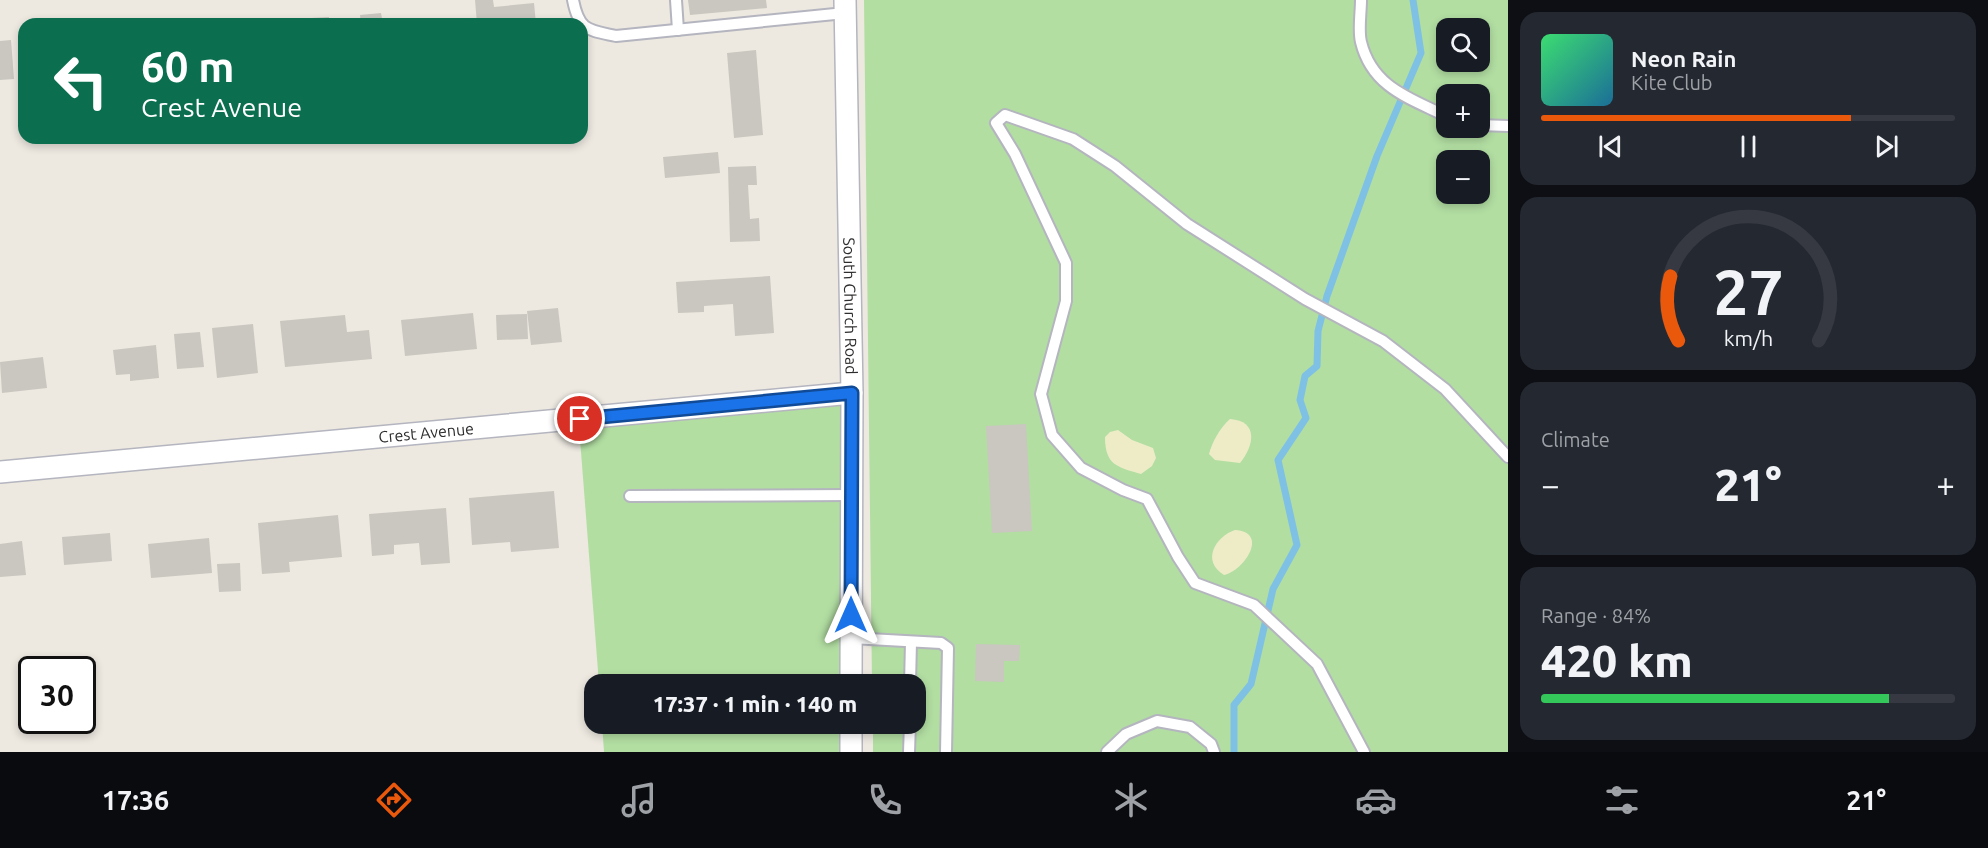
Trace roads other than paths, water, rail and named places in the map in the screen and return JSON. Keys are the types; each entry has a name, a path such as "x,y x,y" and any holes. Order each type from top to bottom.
{"street":[{"name":"South Church Road","path":"845,7 852,393 851,674"},
{"name":"Crest Avenue","path":"0,472 852,393"},
{"path":"851,734 851,752"}],"lane":[{"path":"573,0 576,18"},
{"path":"676,0 678,30"},
{"path":"1361,0 1361,41 1371,68 1388,87 1436,111"},
{"path":"588,29 615,36 678,30 845,7"},
{"path":"1364,752 1317,664 1254,605 1195,583 1178,557 1147,499 1123,490 1081,468 1052,435 1041,394 1066,301 1066,263 1016,154 996,123 1005,116 1073,139 1115,166 1187,224 1310,302 1383,341 1444,389 1508,458"},
{"path":"1490,125 1508,126"},
{"path":"630,496 852,495"},
{"path":"851,638 941,643 948,648 946,752"},
{"path":"910,674 911,642"},
{"path":"1107,752 1126,734 1157,721 1190,726 1212,744 1214,752"},
{"path":"909,752 910,734"}],"waterway":[{"path":"1234,752 1234,705 1251,684 1273,589 1297,545 1278,460 1306,418 1300,400 1305,376 1317,366 1318,331 1327,296 1377,156 1421,53 1413,0"}]}
